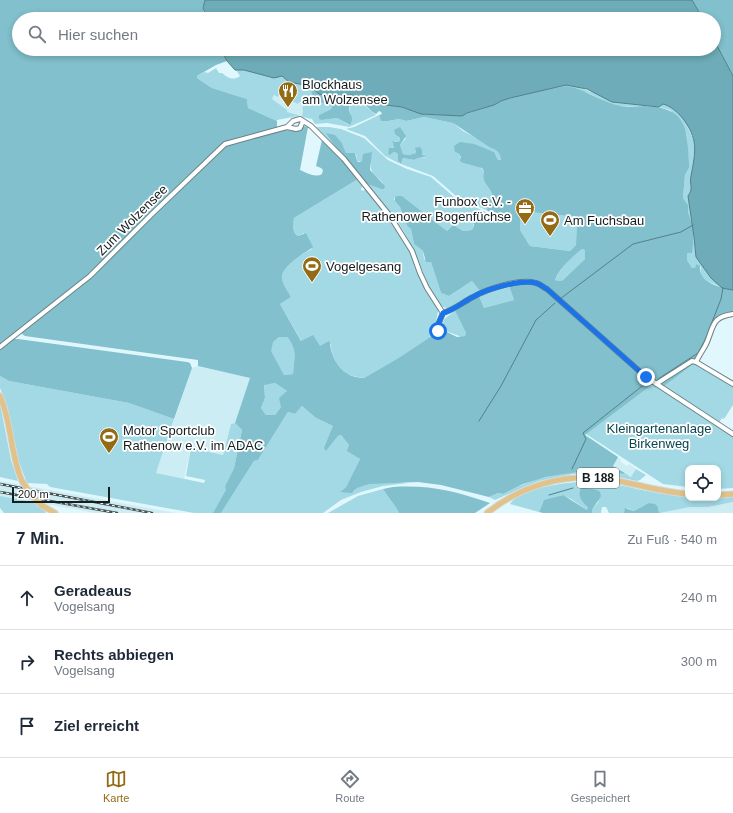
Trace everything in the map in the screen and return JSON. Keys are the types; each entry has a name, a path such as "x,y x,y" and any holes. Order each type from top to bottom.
{"main road":[{"path":"0,396 5,411 17,468 22,482 32,496 55,513"},
{"name":"B 188","path":"487,513 509,498 525,490 543,484 582,478 612,480 685,493"},
{"path":"721,495 733,494"}],"street":[{"name":"Zum Wolzensee","path":"0,347 90,276 225,144 287,127 296,129 300,128 303,121 300,119 293,121 287,127"},
{"path":"303,121 311,126 344,159 390,216 412,251 427,288 443,313"},
{"path":"443,313 450,311 474,296 489,289 516,283 536,283 547,289 646,377 733,434"},
{"path":"438,331 437,327 443,313"},
{"path":"696,362 706,344 714,323 719,317 733,314"},
{"path":"656,384 692,361 733,384"}],"shaded area":[{"path":"0,0 205,0 203,12 12,12 12,56 224,56 227,61 216,65 197,76 197,78 212,88 247,99 248,108 277,121 277,127 275,129 224,144 90,275 0,345"},
{"path":"205,0 692,0 699,12 204,12 203,8"},
{"path":"692,0 733,0 733,76 721,53 721,12 699,12"},
{"path":"721,53 733,76 733,290 722,288 711,278 696,257 688,196 691,189 695,145 687,124 679,114 669,106 663,104 659,107 612,102 587,89 566,85 510,98 462,116 421,114 402,107 378,104 373,98 362,98 351,95 334,97 319,94 310,86 289,82 282,76 274,78 244,70 235,70 224,56 721,56"},
{"path":"566,86 620,106 658,107 669,110 677,115 682,122 687,139 689,163 689,168 685,175 683,198 688,205 688,212 693,226 692,253 687,253 687,260 692,268 695,268 696,264 700,266 700,272 706,280 716,286 733,290 733,313 719,316 710,330 695,363 663,387 647,376 541,284 518,281 480,291 472,281 449,296 441,293 431,262 426,262 423,251 414,244 411,229 407,226 400,207 395,201 395,197 402,196 447,231 453,225 464,231 473,229 474,223 492,215 492,213 487,210 492,194 483,179 484,171 482,168 460,161 461,157 455,152 454,146 460,142 474,144 494,152 498,160 501,160 497,151 453,123 424,117 406,121 399,119 381,121 379,115 382,114 381,112 379,111 376,114 361,103 353,104 349,107 352,118 350,125 337,118 322,120 319,119 319,115 332,107 324,103 316,102 311,91 312,87 319,94 333,99 351,95 362,98 373,98 378,104 402,107 424,114 435,115 465,114 494,105 510,98","holes":["521,211 577,217 576,245 570,251 530,246 520,230","582,249 585,250 585,259 563,280 555,280 563,267"]},
{"path":"275,95 279,95 293,102 299,101 304,103 302,108 302,117 287,112 271,99"},
{"path":"303,126 308,127 300,170 308,174 322,174 323,170 316,166 322,140 343,160 358,179 294,218 293,226 296,235 298,236 306,233 313,247 294,260 283,272 283,281 291,297 280,304 301,341 313,335 320,346 329,341 332,353 340,368 352,376 364,378 400,357 433,335 442,335 443,330 457,337 465,336 466,333 455,311 479,296 484,308 514,300 509,286 525,284 536,285 545,290 653,384 585,435 618,457 613,466 625,473 623,474 609,470 587,468 577,472 546,477 523,484 503,494 498,493 489,497 441,485 418,482 369,484 357,488 352,493 340,492 346,487 360,459 347,451 349,445 341,435 338,436 326,451 324,448 333,426 316,418 302,406 295,414 288,412 258,460 254,461 221,513 213,513 226,490 225,486 234,468 242,430 235,423 250,378 198,366 198,360 25,336 22,334 23,331 92,276 225,145 284,130 299,131","holes":["279,337 287,337 293,346 293,374 284,375 271,351 273,342","275,383 287,391 279,398 281,407 275,415 266,415 261,408 265,398 264,385"]},
{"path":"400,127 406,136 400,145 403,154 409,155 416,153 415,148 420,147 422,150 422,155 426,157 414,160 403,158 401,164 398,161 397,153 394,152 390,155 388,154 389,148 394,148 392,141 400,141 400,138 395,134 394,130"},
{"path":"326,133 335,135 342,143 346,153 355,153 358,162 362,161 363,154 372,152 370,170 385,186 384,189 367,184 334,145"},
{"path":"12,339 187,362 190,363 192,368 174,419 129,403 9,381 0,376 0,349"},
{"path":"198,366 250,378 235,423 231,424 223,455 191,448 184,479 156,473 192,368"},
{"path":"618,457 621,460 620,461 627,466 629,464 636,469 632,477 613,465"},
{"path":"0,481 176,513 94,513 0,496"},
{"path":"393,487 431,488 465,495 490,503 475,513 399,513 383,489"},
{"path":"582,487 600,492 601,496 592,510 592,513 539,512 544,500 563,495 587,510 588,507 582,501 580,496 580,490"},
{"path":"733,502 733,513 660,513 690,507 708,507"},
{"path":"648,503 655,504 658,507 659,513 624,513 625,508 634,511"}],"green space":[{"path":"241,67 282,74 341,95 351,95 334,99 319,94 319,103 324,103 332,107 319,115 322,120 337,118 349,125 351,116 349,107 350,105 359,103 376,115 349,127 327,123 315,124 312,119 302,117 304,103 299,102 298,104 279,95 278,97 274,95 272,99 287,110 287,112 298,115 277,121 248,108 247,99 212,88 197,78 197,76 205,72 208,73 216,68 219,73 235,78 240,76 236,70"},
{"path":"564,85 573,85 591,92 644,106 621,107 586,92 539,91"},
{"path":"663,104 671,106 684,119 694,141 694,166 691,177 692,191 721,287 706,280 702,275 701,267 696,264 695,268 692,268 687,260 693,225 688,212 688,205 683,198 685,175 689,168 687,136 682,122 670,110 659,107"},
{"path":"379,115 381,120 388,121 399,119 406,121 424,117 453,123 463,131 495,148 499,152 502,159 498,160 492,151 455,152 459,154 463,163 480,167 484,171 483,179 492,194 488,211 456,196 433,176 401,164 403,158 414,160 418,158 426,158 415,149 416,153 409,155 403,154 400,145 406,138 397,136 400,138 400,141 392,142 394,148 390,149 388,152 390,155 394,152 397,153 400,164 385,156 365,136 346,129 354,127"},
{"path":"316,127 341,129 364,138 388,160 407,169 431,177 454,197 492,215 473,224 473,229 466,231 453,225 447,231 402,196 395,197 394,199 400,207 407,226 411,229 414,244 423,251 424,259 431,262 441,293 449,296 472,281 480,291 453,308 445,308 441,305 430,288 404,232 389,210 367,184 381,189 383,183 372,172 371,162 363,158 362,161 357,161 356,154 346,153 342,143 327,133 334,145"},
{"path":"358,179 363,185 361,189 362,191 367,189 389,217 403,239 413,257 420,279 438,309 433,335 400,357 364,378 350,375 342,371 334,358 331,344 320,346 302,342 280,304 291,297 283,281 283,272 294,260 312,249 304,233 298,236 296,235 293,226 294,218"},
{"name":"Am Fuchsbau","path":"521,211 577,217 576,245 570,251 530,246 520,230"},
{"path":"582,249 585,250 585,259 563,280 555,280 567,263"},
{"path":"509,286 514,300 484,308 479,296 489,291"},
{"path":"455,311 466,333 465,336 462,337 443,330 442,327 443,321"},
{"path":"279,337 287,337 293,346 293,374 284,375 270,351 272,342"},
{"path":"695,363 733,387 733,405 724,419 722,418 719,423 663,387"},
{"path":"0,376 9,381 129,403 174,419 156,473 204,483 205,480 186,476 191,448 223,455 231,424 235,423 242,430 234,468 225,486 227,490 213,513 194,513 50,487 47,484 27,483 19,462 7,406 0,388"},
{"path":"275,383 287,391 281,407 275,415 266,415 261,408 265,398 264,384"},
{"name":"Kleingartenanlage Birkenweg","path":"653,384 733,436 733,488 721,489 721,465 685,465 685,487 663,484 586,434"},
{"path":"0,404 11,460 18,481 0,477"},
{"path":"302,406 316,418 333,426 326,451 338,436 341,435 349,445 348,451 360,459 346,487 341,491 354,492 357,487 374,482 408,483 383,486 361,492 341,500 323,513 221,513 254,461 258,460 288,412 295,414"},
{"path":"587,468 609,470 623,474 625,473 631,477 636,469 646,475 637,481 608,475 573,474 539,481 495,500 489,497 498,493 503,494 535,480"},
{"path":"591,481 615,484 685,497 685,501 721,501 721,497 733,497 733,502 708,507 690,507 660,513 658,507 648,503 634,511 627,508 625,513 609,513 606,507 602,507 601,513 592,513 592,510 599,501 588,506 587,510 571,499 562,495 543,502 539,512 510,504 515,498 524,493 546,486"},
{"path":"383,489 399,513 328,513 358,496"},
{"path":"0,496 34,502 46,512 4,513 0,508"}],"waterway":[{"path":"560,299 633,244 681,232 693,225"},
{"path":"658,379 698,353 705,340 721,299 723,288"},
{"path":"479,421 501,386 536,320 555,303"},
{"path":"572,469 586,439 583,433 646,383"},
{"path":"549,495 573,488"}],"railway":[{"path":"0,484 152,513"},
{"path":"0,492 117,513"}],"place":[{"name":"Blockhaus am Wolzensee","path":"288,108"},
{"name":"Funbox e.V. - Rathenower Bogenfüchse","path":"525,225"},
{"name":"Am Fuchsbau","path":"550,237"},
{"name":"Vogelgesang","path":"312,283"},
{"name":"Motor Sportclub Rathenow e.V. im ADAC","path":"109,454"}],"route":[{"path":"438,331 437,327 443,313 450,311 474,296 489,289 516,283 536,283 547,289 646,377"}]}
